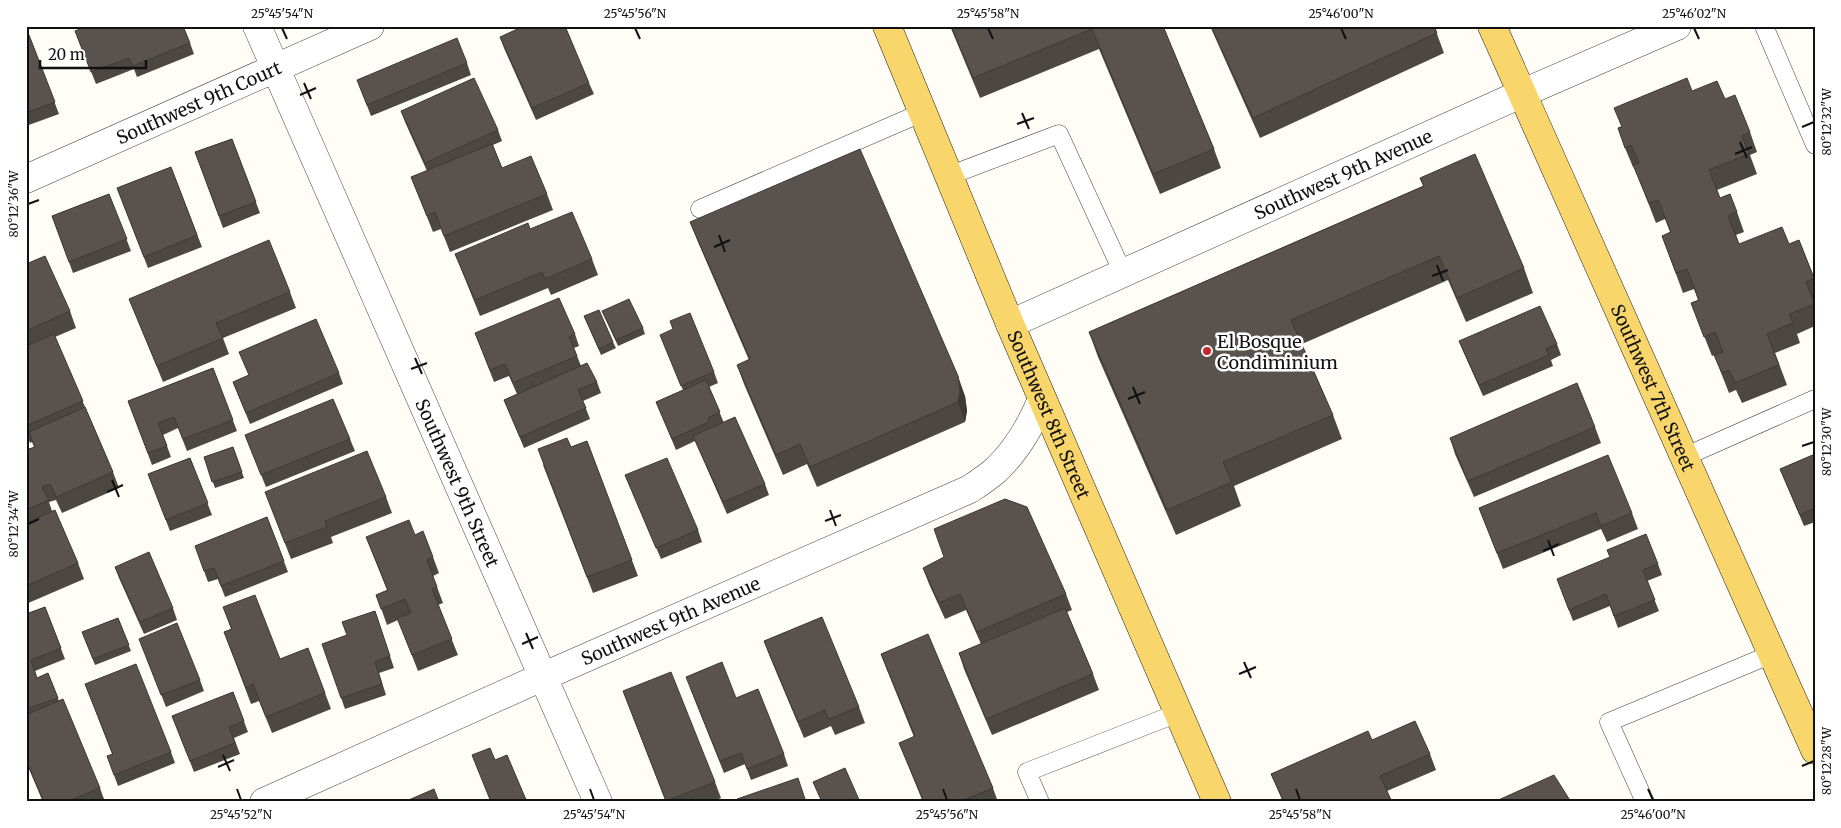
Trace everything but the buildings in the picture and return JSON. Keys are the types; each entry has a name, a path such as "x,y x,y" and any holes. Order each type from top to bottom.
{"main road":[{"name":"Southwest 8th Street","path":"887,26 921,113 1010,324 1215,801"},
{"name":"Southwest 7th Street","path":"1492,26 1815,750"}],"street":[{"name":"Southwest 9th Street","path":"257,26 598,802"},
{"name":"Southwest 9th Court","path":"26,179 370,26"},
{"name":"Southwest 9th Avenue","path":"1010,324 1523,93 1677,26"},
{"name":"Southwest 9th Avenue","path":"264,802 542,677 970,489 995,471 1013,451 1030,426 1042,399"}],"lane":[{"path":"1764,26 1815,145"},
{"path":"700,209 921,113"},
{"path":"948,176 1059,134 1123,273"},
{"path":"1684,457 1815,399"},
{"path":"1645,802 1610,722 1772,654"},
{"path":"1040,802 1027,772 1178,713"}],"place":[{"name":"El Bosque Condiminium","path":"1207,351"}]}
